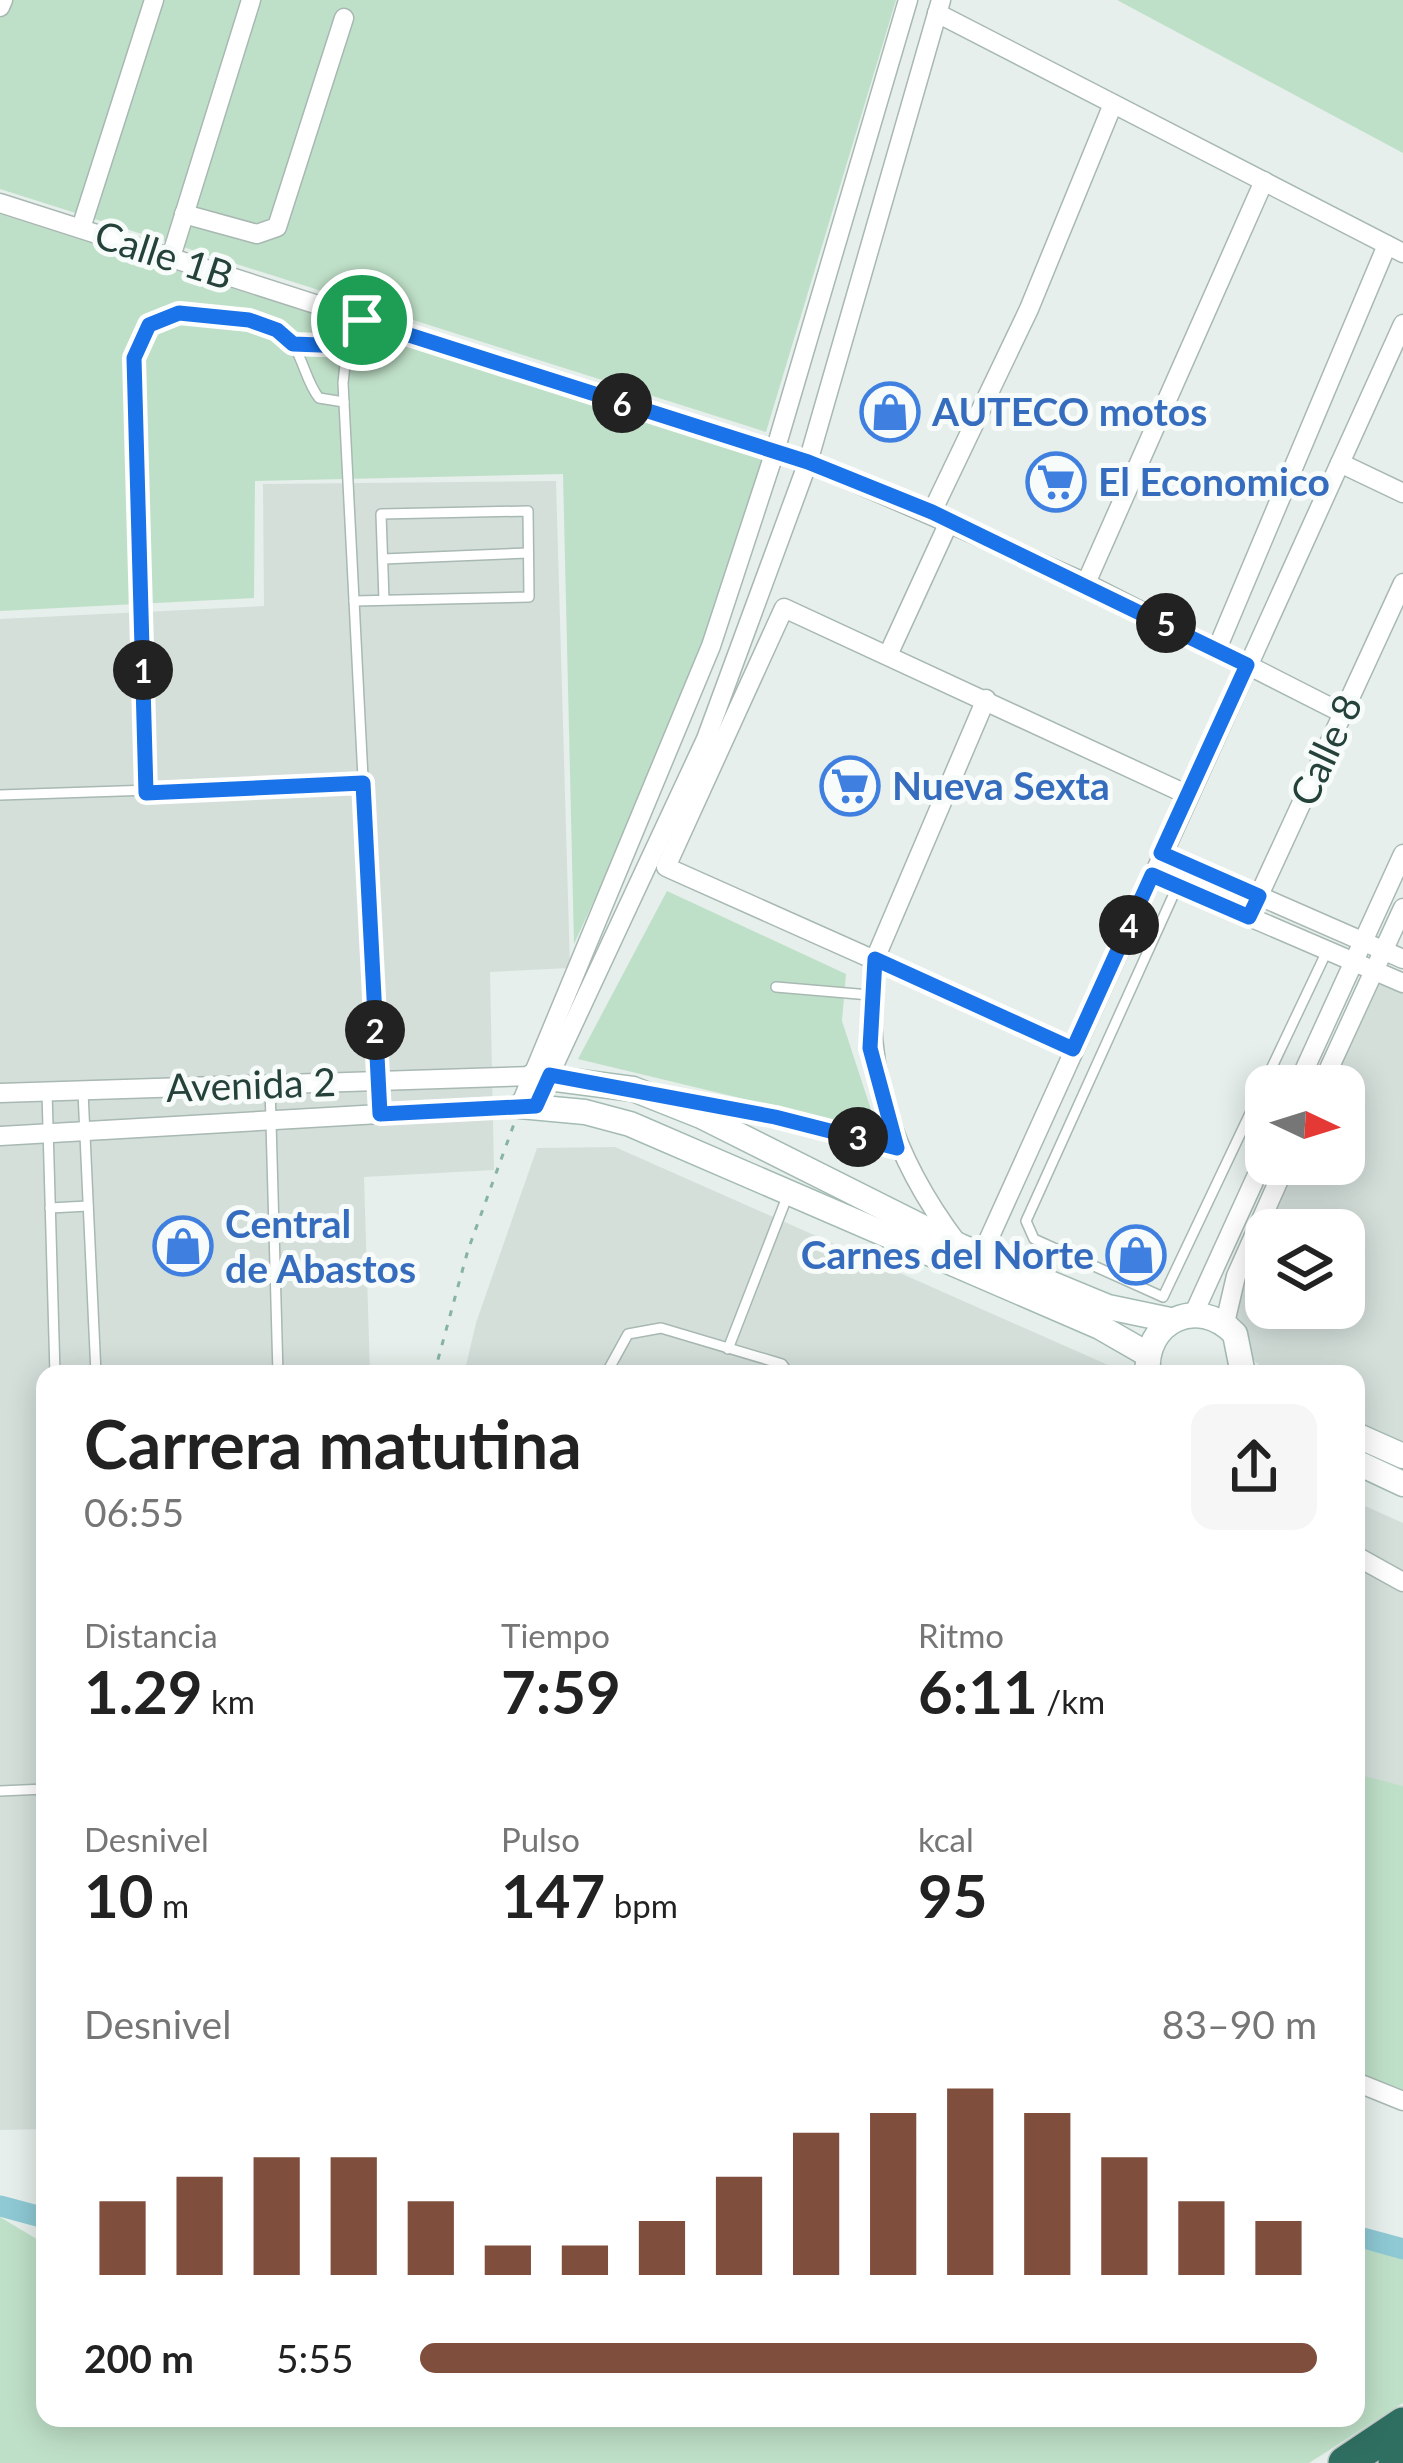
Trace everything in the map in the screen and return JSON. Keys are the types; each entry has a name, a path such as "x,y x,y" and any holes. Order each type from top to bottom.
{"highway":[{"path":"1346,2463 1403,2424"},
{"path":"1395,2463 1403,2458"}],"street":[{"path":"81,228 154,0"},
{"path":"170,257 251,0"},
{"path":"542,1075 576,962 680,730 775,451 908,0"},
{"path":"528,1106 706,739 808,462 939,6 1113,104 1395,249 1216,649"},
{"path":"184,214 256,235 277,227 344,18"},
{"path":"888,655 1113,104"},
{"path":"1086,583 1264,181"},
{"name":"Calle 1B","path":"0,203 808,462 1086,583 1342,712"},
{"path":"986,699 875,959 870,994 870,1048 897,1148 971,1250 1073,1049 1403,324"},
{"path":"1340,463 1403,493"},
{"name":"Calle 8","path":"1249,917 1403,583"},
{"path":"1073,1049 666,868 784,608 1188,795"},
{"path":"1161,853 1403,959"},
{"path":"1306,1065 1403,854"},
{"path":"1152,875 1403,982"},
{"path":"1331,1065 1403,908"},
{"name":"Avenida 2","path":"0,1093 542,1075 633,1089 701,1116 971,1250 1108,1307 1178,1312 1225,1323"},
{"name":"Avenida 2","path":"0,1136 528,1106 630,1124 1100,1327 1148,1364"},
{"path":"1148,1364 1249,1185"},
{"path":"1248,1365 1242,1346 1225,1323 1236,1276 1277,1185"},
{"path":"1365,1439 1403,1456"},
{"path":"1365,1466 1403,1484"},
{"path":"1365,1561 1403,1582"},
{"path":"1365,2086 1403,2101"}],"lane":[{"path":"146,793 135,349 149,325 179,313 249,320 277,330 293,344 314,393 325,401 344,401"},
{"path":"362,320 347,346 344,401 380,1114"},
{"path":"293,344 347,346"},
{"path":"354,601 529,597 528,511 381,514 384,600"},
{"path":"382,559 528,553"},
{"path":"0,795 363,783"},
{"path":"1178,886 1026,1221 1034,1239 1178,1312 1327,951"},
{"path":"776,987 870,994"},
{"path":"270,1084 278,1365"},
{"path":"633,1089 808,1124 897,1148"},
{"path":"82,1091 96,1365"},
{"path":"47,1092 55,1365"},
{"path":"728,1349 789,1192"},
{"path":"50,1208 88,1206"},
{"path":"611,1365 628,1334 661,1328 783,1365"},
{"path":"0,1792 36,1790"}],"path":[{"path":"436,1365 468,1250 528,1106"}],"shaded area":[{"name":"Central de Abastos","path":"556,481 570,968 490,972 494,1170 364,1177 370,1365 36,1365 36,2129 0,2130 0,619 264,606 263,484"},
{"path":"1379,977 1403,988 1403,1446 1365,1428 1365,1365 1259,1365 1243,1350 1236,1316 1245,1273 1245,1329 1365,1329 1365,1209 1274,1209 1285,1185 1365,1185 1365,1065 1339,1065"},
{"path":"615,1147 1108,1365 466,1365 476,1323 537,1148"},
{"path":"1365,1506 1403,1523 1403,2092 1365,2079"}],"green space":[{"path":"0,0 896,0 766,432 0,189"},
{"path":"1117,0 1403,0 1403,153"},
{"path":"0,214 765,459 695,681 574,944 563,474 255,481 254,598 0,611"},
{"path":"667,891 846,974 842,1021 878,1131 578,1059"},
{"path":"1365,1776 1403,1786 1403,2091 1365,2077"},
{"path":"0,2217 36,2239 36,2427 1365,2427 1365,2249 1403,2259 1403,2403 1309,2463 0,2463"}],"waterway":[{"path":"0,2206 36,2216"},
{"path":"1365,2238 1403,2249"}],"place":[{"name":"AUTECO motos","path":"890,412"},
{"name":"El Economico","path":"1056,482"},
{"name":"Nueva Sexta","path":"850,786"},
{"name":"Central de Abastos","path":"183,1246"},
{"name":"Carnes del Norte","path":"1136,1255"}],"route":[{"path":"168,314 249,320 277,330 293,344 347,346 362,320 808,462 932,512 1086,583 1247,665 1161,853 1259,896 1249,917 1152,875 1073,1049 875,959 870,1048 897,1148 775,1117 550,1075 536,1106 380,1114 363,783 146,793 134,358 143,332 168,314"}]}
